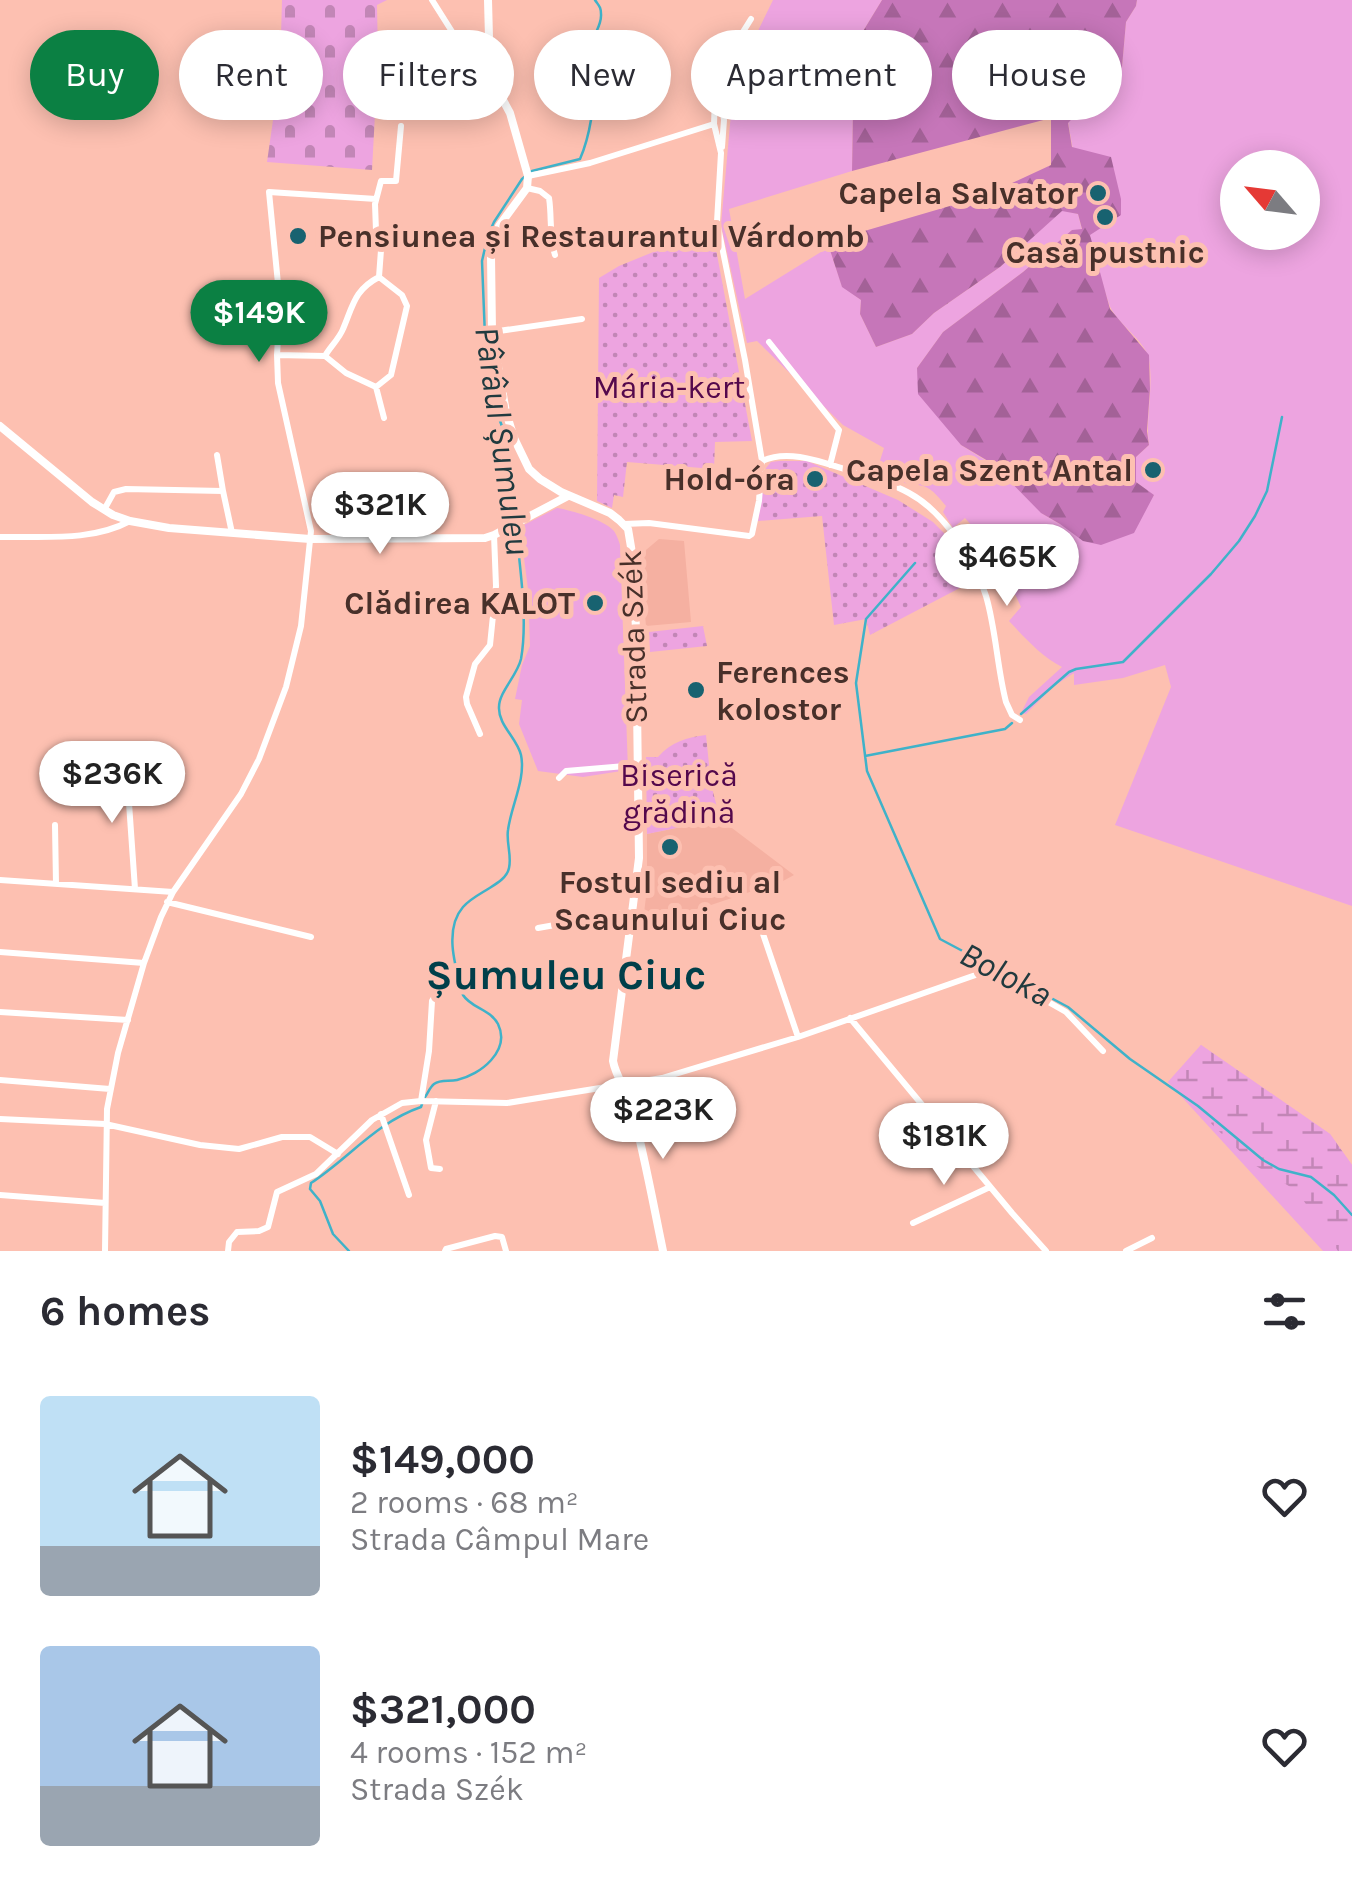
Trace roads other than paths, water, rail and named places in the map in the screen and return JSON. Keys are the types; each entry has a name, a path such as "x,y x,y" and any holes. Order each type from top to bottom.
{"street":[{"path":"432,0 451,30"},
{"path":"488,0 488,30"},
{"path":"745,30 752,19"},
{"path":"512,120 528,174 527,188 549,198 555,255"},
{"path":"714,120 721,153"},
{"path":"624,524 749,536 756,518 762,461 717,222 724,120"},
{"path":"528,174 612,157 714,124"},
{"path":"379,277 376,199 380,180 396,181 401,126"},
{"name":"Strada Szék","path":"527,188 499,226 492,246 492,332 502,392 521,455 534,475 624,524 632,554 640,858 613,1061 632,1109 663,1251"},
{"path":"105,1251 105,1124 118,1053 144,962 167,902 241,794 268,740 300,626 310,522 278,382 280,304 269,192 376,199"},
{"path":"325,356 343,329 352,303 379,277"},
{"path":"376,387 391,374 407,306 402,295 379,277"},
{"path":"492,332 582,319"},
{"path":"769,342 840,430 830,464"},
{"path":"277,355 325,356 346,373 376,387"},
{"path":"376,387 384,418"},
{"path":"0,426 104,510 150,526 310,539 469,539 494,535 568,496"},
{"path":"218,455 232,533"},
{"path":"762,461 782,456 830,464 876,478 926,504 972,563 986,596 1006,702 1012,715 1020,720"},
{"path":"104,510 114,492 126,488 223,491"},
{"path":"0,537 90,535 130,522"},
{"path":"480,734 466,697 475,664 490,645 496,586 494,535"},
{"path":"126,760 135,889"},
{"name":"Strada Szék","path":"558,778 566,772 637,765"},
{"path":"55,824 56,884"},
{"path":"0,880 173,892"},
{"path":"167,902 311,936"},
{"path":"538,928 634,911"},
{"path":"762,931 798,1037"},
{"path":"0,952 144,962"},
{"path":"228,1251 237,1232 268,1227 277,1192 305,1181 381,1114 402,1103 507,1103 624,1086 798,1037 987,971 1066,1012 1103,1051"},
{"path":"421,1101 432,1001 451,972"},
{"path":"0,1012 128,1020"},
{"path":"850,1018 1046,1251"},
{"path":"0,1080 110,1090"},
{"path":"436,1102 426,1146 431,1168 440,1170"},
{"path":"381,1114 409,1195"},
{"path":"0,1119 105,1124 200,1145 239,1149 282,1137 310,1137 338,1154"},
{"path":"961,1151 1004,1128"},
{"path":"912,1222 990,1187"},
{"path":"0,1195 105,1203"},
{"path":"445,1251 495,1236 502,1237 506,1251"},
{"path":"1126,1251 1152,1238"}],"waterway":[{"name":"Pârâul Șumuleu","path":"516,521 512,462 486,362 482,261 494,222 522,179 532,171 580,159 593,109 592,45 601,18 595,0"},
{"path":"1021,714 1069,672 1123,662 1211,574 1239,541 1267,491 1282,417"},
{"name":"Pârâul Șumuleu","path":"425,1097 437,1082 454,1081 484,1067 500,1043 495,1019 463,995 452,938 463,907 501,880 510,863 508,830 522,764 519,749 501,720 499,707 519,665 523,644 523,594 516,529"},
{"name":"Boloka","path":"915,563 866,619 856,683 867,771 940,939 1068,1007 1263,1160 1279,1169 1311,1177 1352,1215"},
{"path":"865,756 1005,729 1012,723"},
{"name":"Pârâul Șumuleu","path":"349,1251 333,1234 320,1201 310,1189 311,1183 377,1131 422,1104"}],"place":[{"name":"Capela Salvator","path":"1098,193"},
{"name":"Casă pustnic","path":"1105,217"},
{"name":"Pensiunea și Restaurantul Várdomb","path":"298,236"},
{"name":"Capela Szent Antal","path":"1153,470"},
{"name":"Hold-óra","path":"815,479"},
{"name":"Clădirea KALOT","path":"595,603"},
{"name":"Ferences kolostor","path":"696,690"},
{"name":"Fostul sediu al Scaunului Ciuc","path":"670,847"}],"district":[{"name":"Șumuleu Ciuc","path":"566,974"}],"park label":[{"name":"Mária-kert","path":"669,387"},
{"name":"Biserică grădină","path":"679,794"}]}
